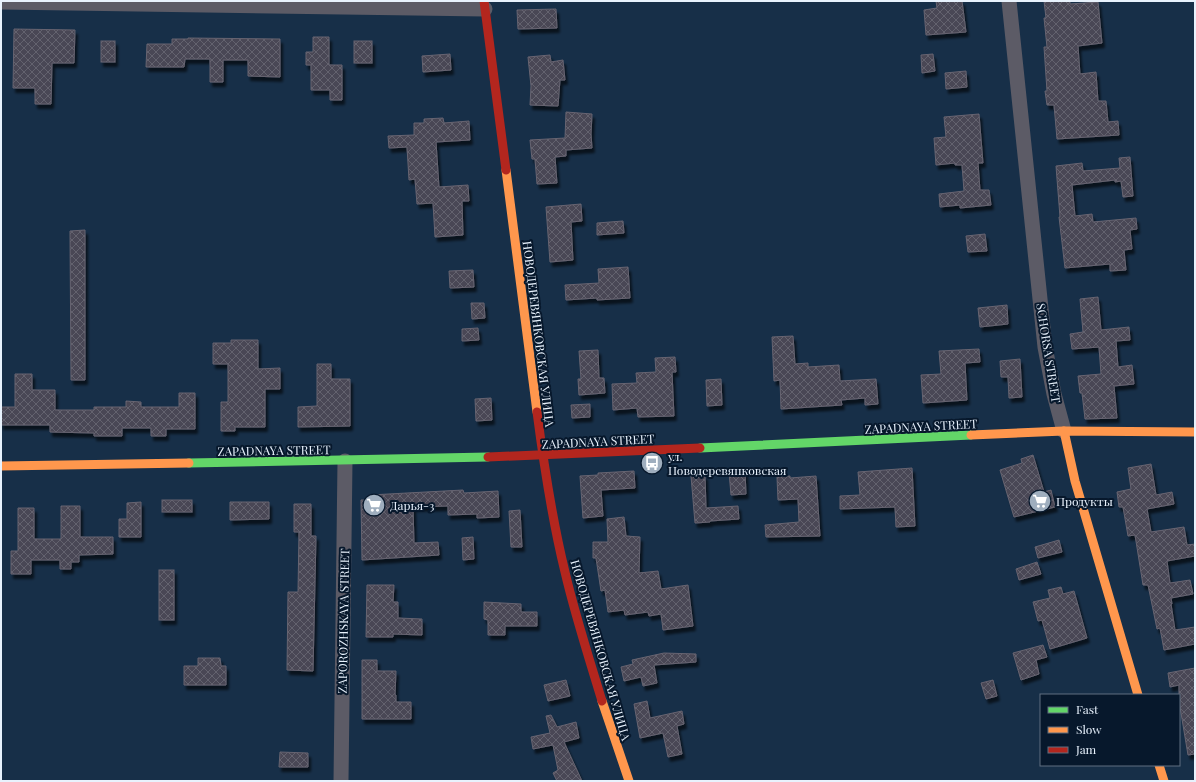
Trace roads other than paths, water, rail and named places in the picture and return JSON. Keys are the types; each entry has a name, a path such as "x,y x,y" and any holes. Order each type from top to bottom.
{"main road":[{"name":"НОВОДЕРЕВЯНКОВСКАЯ УЛИЦА","path":"484,5 543,456 557,534 587,651 629,781"},
{"name":"ZAPADNAYA STREET","path":"1,466 345,462 543,456 1064,431 1195,432"},
{"name":"SCHORSA STREET","path":"1064,431 1075,481 1138,694"},
{"path":"1159,766 1164,781"}],"street":[{"name":"SCHORSA STREET","path":"1008,1 1045,346 1054,394 1064,431"},
{"path":"1,2 484,5"},
{"name":"ZAPOROZHSKAYA STREET","path":"341,781 345,462"}],"place":[{"name":"ул. Новодеревянковская","path":"652,463"},
{"name":"Продукты","path":"1040,501"},
{"name":"Дарья-3","path":"374,505"}]}
